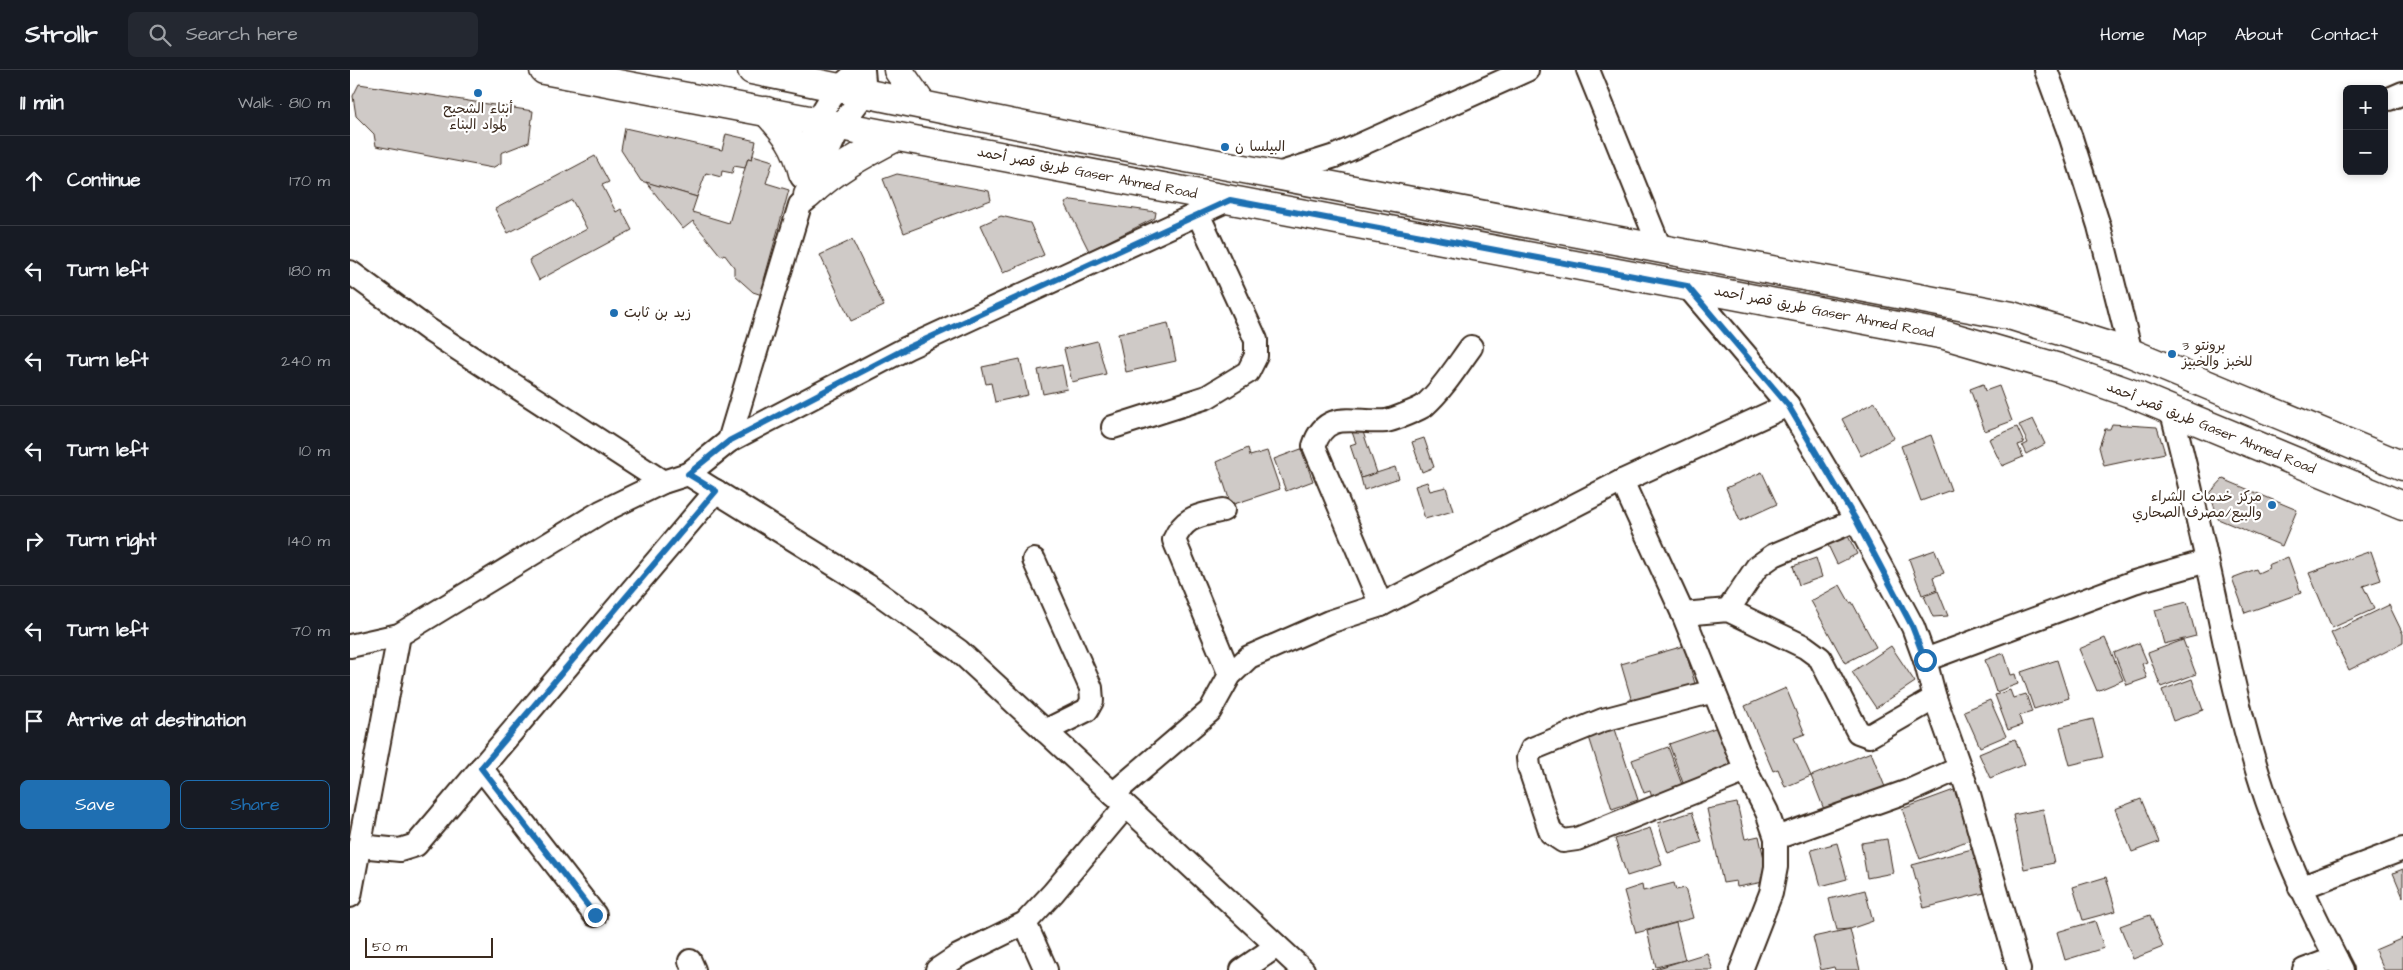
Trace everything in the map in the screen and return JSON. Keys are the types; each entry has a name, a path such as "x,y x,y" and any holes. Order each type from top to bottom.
{"main road":[{"name":"طريق قصر أحمد Gaser Ahmed Road","path":"544,70 1945,335 2059,368 2171,409 2403,506"},
{"path":"752,70 838,88 862,78 921,103 1087,139 1278,174 2012,316 2131,353 2403,466"},
{"path":"898,70 921,103"},
{"path":"766,111 783,130 797,151 804,191 855,159 896,137"}],"street":[{"path":"1278,174 1335,156 1527,70"},
{"path":"1588,70 1660,248"},
{"path":"2046,70 2071,138 2099,226 2131,353"},
{"path":"828,123 862,78"},
{"path":"729,441 804,191 838,88"},
{"path":"350,646 398,635 602,512 663,482 688,474 729,441 907,348 1230,200"},
{"path":"1113,427 1207,397 1248,372 1256,356 1256,340 1198,214"},
{"path":"350,272 428,330 663,482"},
{"path":"1687,286 1788,405 1856,520 1912,626 1925,660 1935,698 1968,790 2019,970"},
{"path":"1381,606 1314,446 1318,435 1329,424 1355,419 1386,420 1424,406 1471,347"},
{"path":"937,970 958,956 1025,923 1053,893 1119,801 1210,711 1230,676 1249,657 1329,622 1381,606 1622,481 1788,405"},
{"path":"2171,409 2207,561 2225,651 2255,764 2271,814 2300,888 2339,964 2304,970"},
{"path":"688,474 867,585 959,651 1303,970"},
{"path":"1622,481 1683,614 1746,772 1767,812 1776,838 1776,867 1771,893 1741,970"},
{"path":"359,846 400,850 416,845 716,491"},
{"path":"1223,510 1188,519 1179,529 1174,540 1230,676"},
{"path":"1728,610 1757,567 1768,559 1856,520"},
{"path":"1034,560 1091,688 1092,701 1087,710 1045,731"},
{"path":"1925,660 2134,582 2207,561"},
{"path":"1683,614 1728,610 1805,647 1820,658 1858,732 1863,734 1869,736 1935,698"},
{"path":"350,896 398,635"},
{"path":"1714,691 1602,720 1532,749 1528,758 1529,767 1551,833 1563,841 1577,839 1746,772"},
{"path":"481,768 595,915"},
{"path":"1776,838 1911,790 1960,768"},
{"path":"2300,888 2403,849"},
{"path":"1025,923 1046,970"},
{"path":"1242,970 1277,946"}],"building":[{"path":"359,84 533,111 529,142 501,153 501,163 492,168 376,146 374,134 356,116 353,96"},
{"path":"625,128 722,150 726,134 756,141 752,159 748,158 745,168 734,166 732,173 722,171 721,177 706,173 697,197 641,181 621,150"},
{"path":"753,155 773,161 766,183 789,190 764,280 767,284 762,295 753,292 734,275 734,267 724,254 721,256 693,221 683,229 646,182 697,197 692,212 729,223 748,158 752,159"},
{"path":"595,156 609,182 602,185 616,212 621,209 632,230 539,280 529,260 587,229 572,200 508,233 495,209"},
{"path":"897,174 989,191 991,200 904,233 883,179"},
{"path":"1072,200 1156,212 1155,218 1089,251 1065,203"},
{"path":"1001,216 1030,223 1044,255 1003,273 981,225"},
{"path":"852,240 884,306 851,321 820,255"},
{"path":"1168,323 1176,361 1126,372 1118,334"},
{"path":"1097,341 1106,374 1072,382 1064,349"},
{"path":"1020,359 1028,395 995,402 991,383 986,384 982,367"},
{"path":"1062,365 1067,389 1043,394 1038,370"},
{"path":"1983,384 1985,391 1999,386 2012,421 1985,431 1970,389"},
{"path":"1875,402 1894,438 1861,456 1842,419"},
{"path":"2033,419 2045,444 2026,454 2022,446 2028,443 2019,425"},
{"path":"2112,424 2157,427 2165,453 2104,466 2099,447 2105,429 2110,429"},
{"path":"2017,427 2024,443 2018,445 2023,457 2002,466 1989,439"},
{"path":"1362,429 1377,473 1361,478 1350,445 1356,443 1352,432"},
{"path":"1931,435 1951,490 1921,501 1901,446"},
{"path":"1424,438 1434,467 1422,472 1412,442"},
{"path":"1248,448 1250,456 1267,451 1280,489 1231,505 1217,462"},
{"path":"1301,449 1313,481 1286,491 1274,459"},
{"path":"1395,467 1399,478 1364,490 1361,478"},
{"path":"1762,472 1777,504 1740,521 1726,488"},
{"path":"2223,479 2297,510 2282,546 2218,519 2210,493"},
{"path":"1427,482 1430,491 1446,487 1453,511 1425,519 1415,486"},
{"path":"1847,534 1857,554 1837,564 1827,543"},
{"path":"1935,550 1944,573 1933,577 1937,590 1922,595 1909,559"},
{"path":"2371,551 2381,580 2363,586 2374,609 2332,628 2309,573"},
{"path":"2288,557 2301,593 2245,613 2232,578 2256,569 2258,573 2269,568 2268,565"},
{"path":"1816,558 1822,577 1799,585 1793,566"},
{"path":"1840,585 1850,603 1852,602 1876,647 1845,663 1811,601"},
{"path":"1938,591 1948,616 1933,617 1924,596"},
{"path":"2187,602 2196,636 2164,644 2155,610"},
{"path":"2389,605 2403,634 2403,643 2349,670 2331,633"},
{"path":"2105,638 2123,680 2097,691 2079,649"},
{"path":"2183,640 2196,674 2161,687 2148,653"},
{"path":"2139,643 2147,662 2142,664 2147,678 2127,685 2114,653"},
{"path":"1684,646 1696,687 1633,705 1621,664"},
{"path":"1891,646 1915,682 1876,708 1852,672"},
{"path":"2004,653 2011,675 2015,674 2018,684 1996,692 1985,660"},
{"path":"2057,660 2069,698 2034,709 2021,672"},
{"path":"2192,679 2203,710 2173,721 2162,690"},
{"path":"1786,688 1805,734 1794,738 1811,776 1785,787 1778,769 1773,771 1745,706"},
{"path":"2010,690 2013,698 2026,694 2032,712 2019,716 2022,725 2008,730 1995,695"},
{"path":"1990,700 2006,736 1980,747 1964,711"},
{"path":"2093,719 2103,757 2070,765 2060,727"},
{"path":"1718,727 1732,767 1683,783 1669,744"},
{"path":"1615,729 1638,800 1612,809 1589,737"},
{"path":"2015,739 2025,764 1990,778 1979,754"},
{"path":"1668,747 1684,790 1653,801 1650,791 1644,793 1632,760"},
{"path":"1871,752 1885,787 1825,812 1811,776"},
{"path":"1954,790 1972,839 1920,859 1902,809"},
{"path":"2141,799 2159,842 2132,852 2115,809"},
{"path":"1737,803 1745,839 1759,836 1769,881 1737,887 1736,881 1723,883 1707,809"},
{"path":"2043,809 2054,863 2024,869 2013,815"},
{"path":"1692,812 1702,842 1668,853 1658,823"},
{"path":"1650,828 1662,865 1627,876 1615,839"},
{"path":"1887,839 1893,873 1867,878 1861,843"},
{"path":"1837,843 1847,879 1821,886 1811,850"},
{"path":"1972,849 1984,893 1924,908 1912,865"},
{"path":"2403,869 2403,897 2393,873"},
{"path":"2106,877 2116,911 2083,920 2073,887"},
{"path":"1674,883 1676,890 1685,888 1693,918 1636,933 1624,891 1642,885 1643,891"},
{"path":"1865,890 1873,921 1850,929 1837,930 1829,899"},
{"path":"2150,915 2163,947 2133,959 2120,926"},
{"path":"2095,921 2104,948 2065,960 2057,932"},
{"path":"1676,923 1685,960 1656,967 1647,931"},
{"path":"1850,929 1860,970 1835,970 1834,967 1821,970 1813,937"},
{"path":"2403,938 2403,970 2384,970 2375,950"},
{"path":"1707,953 1713,970 1652,970"}],"place":[{"name":"أبناء الشحيح لمواد البناء","path":"478,93"},
{"name":"البيلسا ن","path":"1225,147"},
{"name":"زيد بن ثابت","path":"614,313"},
{"name":"برونتو 3 للخبز والخبيز","path":"2172,354"},
{"name":"مركز خدمات الشراء والبيع/مصرف الصحاري","path":"2272,505"}],"route":[{"path":"595,915 481,768 716,491 688,474 729,441 907,348 1230,200 1687,286 1788,405 1856,520 1912,626 1925,660"}]}
